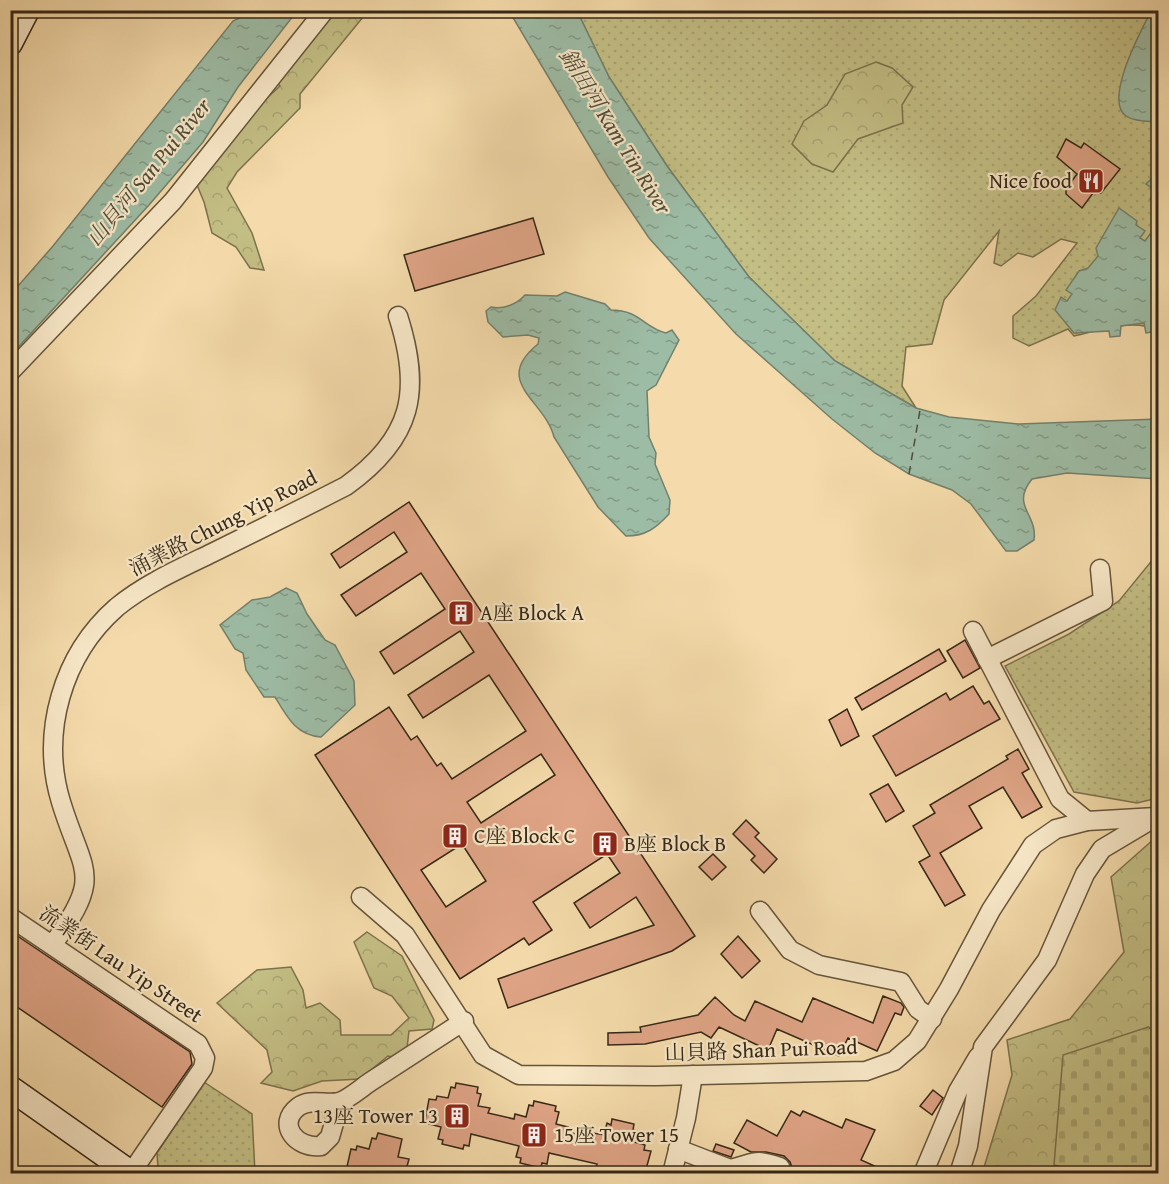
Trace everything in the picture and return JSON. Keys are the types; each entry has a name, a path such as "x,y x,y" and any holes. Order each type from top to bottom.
{"street":[{"path":"10,372 173,201 325,10"},
{"path":"10,43 20,15"},
{"name":"涌業路 Chung Yip Road","path":"53,944 77,910 85,884 81,854 57,787 53,749 58,706 78,654 104,620 143,589 346,486 375,462 396,434 410,395 411,366 398,316"},
{"path":"987,659 1103,601 1100,569"},
{"path":"973,631 1060,799 1087,821"},
{"path":"923,1173 958,1091 983,1047 1047,960 1085,874 1102,849 1157,816"},
{"name":"山貝路 Shan Pui Road","path":"361,897 405,935 464,1022 483,1055 519,1075 693,1075 866,1071 894,1061 917,1041 932,1019 991,910 1033,845 1056,830 1087,821 1157,816"},
{"path":"760,912 790,950 819,965 901,982 918,1009 932,1019"},
{"name":"流業街 Lau Yip Street","path":"10,918 53,944 198,1044 203,1051 203,1068 131,1173"},
{"path":"340,1102 464,1022"},
{"path":"960,1173 968,1146 983,1047"},
{"path":"672,1173 693,1075"},
{"path":"10,1088 131,1173"},
{"path":"678,1149 730,1169 748,1162 760,1161 780,1167 783,1173"}],"green space":[{"path":"313,11 368,11 300,94 300,108 237,172 227,188 252,233 264,270 250,268 236,247 212,233 204,202 190,168 280,86 267,72"},
{"path":"577,11 1158,11 1158,330 1127,325 1074,336 1068,329 1029,346 1013,338 1013,316 1036,296 1077,243 1061,239 1033,257 1018,253 1001,266 994,263 999,231 944,300 932,344 906,347 902,386 916,408 835,361 749,277 667,166 609,77"},
{"path":"876,62 892,68 913,87 902,105 903,123 858,139 833,172 812,164 792,144 804,121 827,105 845,74"},
{"path":"1158,553 1158,798 1137,803 1074,792 1005,666 1069,634 1119,601"},
{"path":"1155,838 1158,839 1158,1032 1068,1069 1114,1173 982,1174 1012,1075 1007,1040 1070,1019 1124,952 1111,877"},
{"path":"367,932 402,956 434,1020 432,1029 409,1031 407,1048 400,1058 388,1056 360,1079 322,1081 293,1091 261,1083 272,1072 267,1050 217,1003 257,970 291,967 303,990 306,1008 320,1003 340,1020 341,1035 391,1035 409,1018 392,996 374,988 354,942"},
{"path":"1148,1027 1158,1033 1158,1173 1088,1173 1054,1165 1063,1055"},
{"path":"204,1082 252,1114 255,1173 166,1173 158,1168 157,1153"}],"water":[{"name":"山貝河 San Pui River","path":"254,11 297,11 238,87 203,142 149,205 11,355 11,294 53,246 233,21"},
{"name":"錦田河 Kam Tin River","path":"509,11 577,11 609,77 667,166 749,277 835,361 916,408 949,417 1019,424 1158,419 1158,479 1067,473 1032,479 1026,488 1024,503 1032,523 1034,540 1017,551 1006,551 971,504 952,490 909,474 875,453 832,419 736,334 649,238 608,177"},
{"path":"1151,11 1158,11 1158,122 1137,120 1126,116 1120,108 1119,95 1126,64"},
{"path":"1158,173 1158,200 1155,203 1150,199 1156,191 1146,184"},
{"path":"1119,208 1137,221 1136,225 1145,231 1140,238 1145,241 1150,234 1158,241 1158,331 1146,333 1144,323 1121,326 1120,336 1110,337 1109,331 1074,333 1055,310 1061,297 1067,301 1072,294 1066,290 1079,271 1088,268 1098,256 1096,248"},
{"path":"565,292 605,304 611,310 629,313 659,331 666,333 672,330 679,340 656,385 647,391 649,437 656,453 655,464 670,500 669,514 655,527 639,535 626,536 598,507 554,437 549,424 525,391 520,380 519,369 525,357 538,344 539,338 528,335 503,337 488,322 486,311 491,307 509,306 525,295 557,296"},
{"path":"286,588 297,593 307,614 325,640 335,645 354,681 355,705 321,737 305,733 293,724 275,697 264,697 246,670 243,653 235,649 220,625 252,600 270,597"}],"building":[{"name":"Nice food","path":"1066,139 1081,148 1084,143 1120,169 1101,193 1093,193 1082,208 1066,194 1066,189 1077,174 1057,157"},
{"path":"533,218 544,254 415,291 404,255"},
{"path":"409,502 695,936 672,951 508,1008 498,979 654,925 636,897 590,928 574,903 620,873 607,854 533,902 552,930 529,945 524,938 460,979 315,755 389,707 411,740 417,736 437,766 441,763 452,779 526,731 489,675 423,718 408,695 474,652 460,631 394,674 380,652 445,609 421,573 356,616 341,595 407,552 394,532 340,568 331,554","holes":["541,754 555,775 481,823 467,802","462,844 486,881 446,907 421,870"]},
{"path":"965,640 980,668 963,678 947,651"},
{"path":"939,649 946,661 862,710 855,698"},
{"path":"973,686 984,704 989,701 1000,719 896,776 873,736 946,693 950,700"},
{"path":"847,709 859,736 841,746 829,720"},
{"path":"1018,749 1029,769 1022,773 1042,807 1022,818 1003,787 969,806 982,828 940,853 965,895 945,906 919,862 930,856 913,826 935,813 930,805 1008,759 1006,756"},
{"path":"888,784 904,811 886,822 870,794"},
{"path":"746,820 759,833 755,837 777,859 764,873 751,860 755,856 733,834"},
{"path":"713,854 726,867 712,880 699,867"},
{"path":"10,931 190,1052 192,1064 162,1107 10,1002"},
{"path":"738,936 760,961 742,978 721,954"},
{"path":"883,996 901,1003 904,1007 901,1015 895,1013 877,1051 848,1038 839,1056 777,1029 768,1050 719,1027 711,1038 701,1032 645,1044 608,1045 608,1033 641,1032 640,1027 698,1015 715,997 734,1015 745,1021 755,1001 802,1022 813,998 873,1023"},
{"path":"456,1083 478,1087 477,1093 481,1094 478,1106 490,1108 488,1113 514,1119 515,1114 526,1117 529,1105 533,1106 534,1101 556,1106 555,1111 559,1112 556,1124 568,1127 566,1132 592,1137 593,1133 604,1135 607,1123 611,1125 612,1119 634,1124 633,1130 637,1131 634,1142 645,1145 644,1150 651,1151 645,1173 627,1171 627,1173 595,1173 597,1164 549,1153 547,1164 542,1163 541,1168 520,1163 521,1158 516,1157 519,1146 471,1134 469,1146 464,1145 463,1149 442,1144 443,1140 438,1139 441,1127 425,1123 429,1099 436,1100 437,1096 448,1098 451,1087 455,1088"},
{"path":"933,1090 943,1098 932,1115 920,1106"},
{"path":"791,1111 800,1116 803,1111 842,1128 846,1119 875,1130 861,1160 890,1173 794,1173 790,1162 784,1156 766,1152 751,1152 734,1143 747,1120 777,1136"},
{"path":"378,1133 402,1139 398,1157 409,1159 406,1170 393,1167 391,1173 346,1171 351,1149 356,1150 357,1146 369,1149 372,1138 376,1139"},
{"path":"716,1144 734,1150 731,1157 713,1151"}],"ferry route":[{"path":"909,474 920,410"}],"place":[{"name":"Nice food","path":"1091,181"},
{"name":"A座 Block A","path":"461,613"},
{"name":"C座 Block C","path":"455,836"},
{"name":"B座 Block B","path":"605,844"},
{"name":"13座 Tower 13","path":"457,1116"},
{"name":"15座 Tower 15","path":"534,1135"}]}
